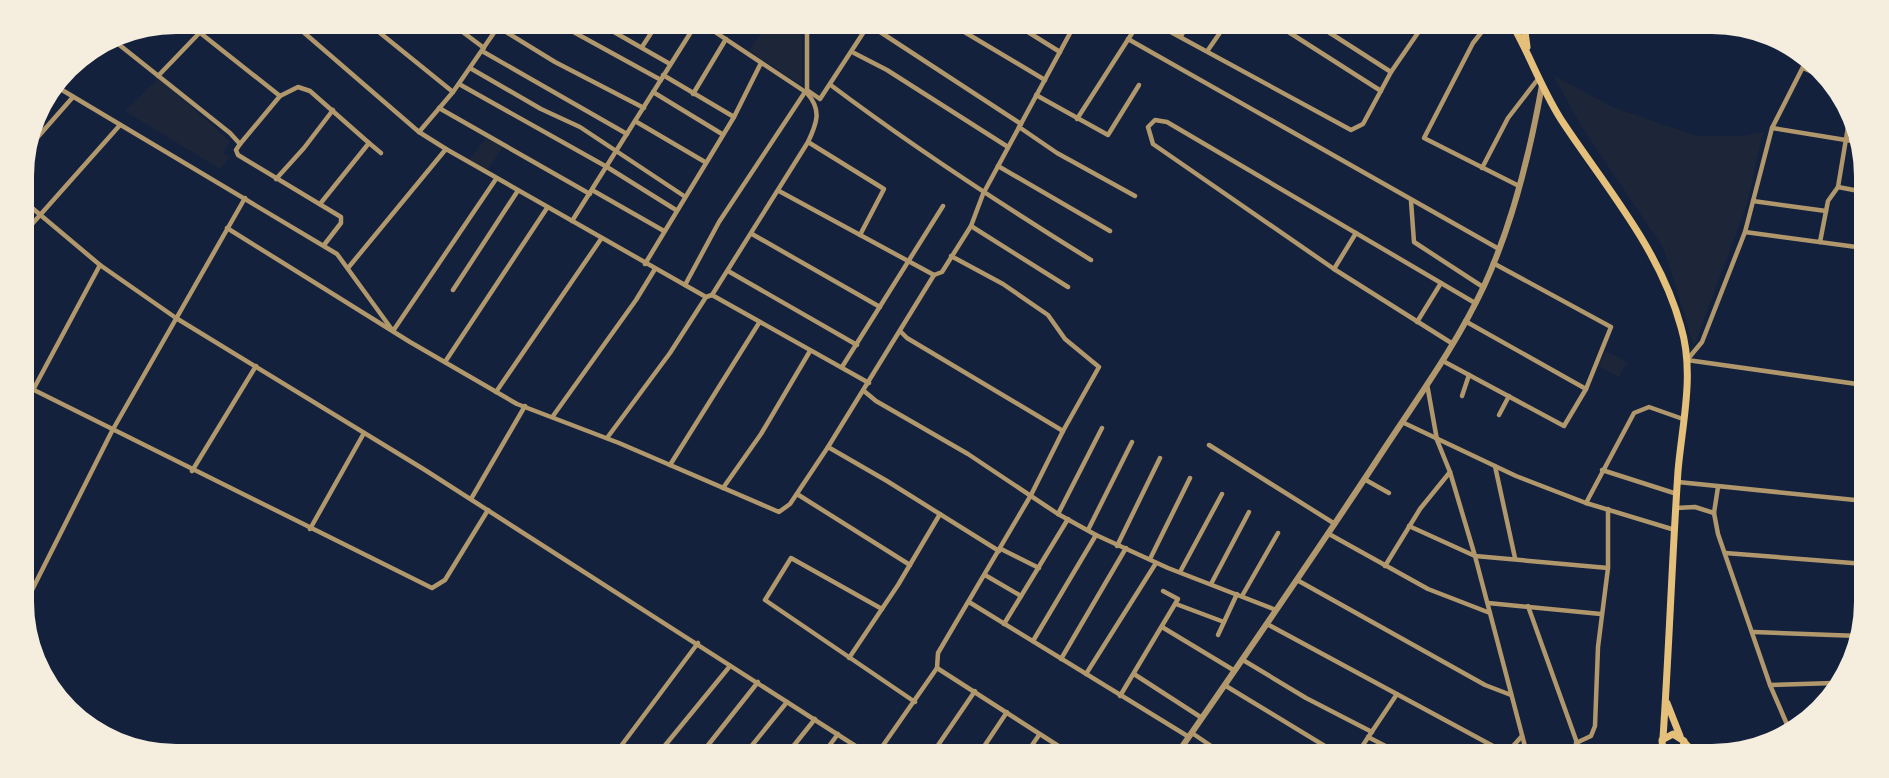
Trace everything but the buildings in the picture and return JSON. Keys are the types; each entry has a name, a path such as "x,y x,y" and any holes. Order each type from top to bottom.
{"main road":[{"path":"1517,34 1563,123 1632,222 1660,269 1682,329 1687,360 1663,743"},
{"path":"1525,34 1527,53"},
{"path":"1664,695 1685,743"},
{"path":"1663,738 1671,734 1680,736"}],"street":[{"path":"158,76 199,34"},
{"path":"201,34 280,96"},
{"path":"306,34 419,132 518,192 706,297"},
{"path":"381,34 453,92"},
{"path":"464,34 483,50 627,134"},
{"path":"419,132 453,92 494,34"},
{"path":"511,34 555,62 644,108"},
{"path":"578,34 734,117"},
{"path":"618,34 670,64"},
{"path":"642,47 650,34"},
{"path":"572,221 690,34"},
{"path":"719,34 820,99 865,34"},
{"path":"719,34 806,92 818,109"},
{"path":"685,285 719,222 806,92 807,34"},
{"path":"607,438 670,353 706,297 712,295 752,234 808,142 816,125 818,109 866,34"},
{"path":"884,34 1020,125 1057,153 1135,196"},
{"path":"968,34 1045,80"},
{"path":"1032,34 1060,52"},
{"path":"227,228 495,392 779,512 797,494 864,391 934,275 942,272 971,226 998,166 1070,34"},
{"path":"1077,119 1131,34"},
{"path":"1177,34 1351,130 1363,124 1391,72 1417,34"},
{"path":"1208,50 1219,34"},
{"path":"1292,34 1381,91"},
{"path":"1332,34 1391,72"},
{"path":"1480,34 1473,43 1424,138 1519,186"},
{"path":"693,94 726,39"},
{"path":"1128,39 1499,249"},
{"path":"120,46 230,133 240,144"},
{"path":"854,53 887,70 1008,147"},
{"path":"645,264 684,195 734,117 762,63"},
{"path":"1687,360 1702,342 1745,232 1772,128 1803,67"},
{"path":"470,68 541,109 580,127 684,195"},
{"path":"1482,168 1508,118 1540,82"},
{"path":"1185,743 1329,534 1443,361 1484,287 1519,186 1540,82"},
{"path":"459,84 607,167 676,210"},
{"path":"1036,95 1107,135 1139,85"},
{"path":"832,86 912,146 984,194 1091,260"},
{"path":"324,245 342,219 238,156 236,150 280,96 288,90 301,87 333,110 381,153"},
{"path":"63,91 324,245 336,254 348,268 393,331"},
{"path":"653,92 722,134"},
{"path":"41,133 73,97"},
{"path":"439,108 664,231"},
{"path":"276,179 304,148 333,110"},
{"path":"1453,344 1334,268 1153,144 1148,127 1155,120 1167,122 1475,303"},
{"path":"635,121 705,162"},
{"path":"35,221 120,125"},
{"path":"1772,128 1850,141"},
{"path":"1820,242 1828,201 1838,188 1847,131"},
{"path":"808,142 884,189 860,235"},
{"path":"320,204 369,143"},
{"path":"348,268 446,149"},
{"path":"998,166 1110,231"},
{"path":"393,331 496,179"},
{"path":"1838,188 1854,190"},
{"path":"779,191 934,275"},
{"path":"453,290 518,192"},
{"path":"34,586 112,431 244,198"},
{"path":"1411,201 1414,242 1484,287"},
{"path":"1753,201 1826,211"},
{"path":"843,368 943,206"},
{"path":"446,362 547,208"},
{"path":"35,211 100,265 176,318 471,499 852,744"},
{"path":"971,226 1068,287"},
{"path":"1745,232 1854,247"},
{"path":"1334,268 1356,233"},
{"path":"752,234 880,307"},
{"path":"495,392 602,239"},
{"path":"885,744 937,668 938,653 1000,550 1099,368 1065,339 1048,315 1003,284 951,256"},
{"path":"1443,361 1564,426 1587,389 1611,327 1493,263"},
{"path":"34,387 100,265"},
{"path":"553,416 582,372 636,300 655,269"},
{"path":"728,271 857,345"},
{"path":"1417,322 1441,283"},
{"path":"712,295 869,383"},
{"path":"1465,321 1587,389"},
{"path":"670,465 759,323"},
{"path":"900,331 907,338 1063,431"},
{"path":"723,488 761,434 810,351"},
{"path":"1687,360 1854,384"},
{"path":"192,471 256,366"},
{"path":"1462,396 1469,375"},
{"path":"1427,384 1437,440 1450,472 1475,556 1524,743"},
{"path":"34,391 192,471 432,588 446,580 488,510"},
{"path":"864,391 876,401 968,454 1058,514 1096,535 1156,563 1276,610"},
{"path":"1499,415 1509,396"},
{"path":"471,499 525,406"},
{"path":"1586,503 1629,418 1640,409 1649,406 1683,419"},
{"path":"1402,422 1495,466 1586,503 1675,530"},
{"path":"1058,514 1102,428"},
{"path":"310,529 364,433"},
{"path":"1088,530 1132,442"},
{"path":"1209,445 1335,524"},
{"path":"828,447 1000,550 1039,568"},
{"path":"1117,546 1160,458"},
{"path":"1495,466 1515,558"},
{"path":"1602,470 1677,494"},
{"path":"1385,566 1409,526 1450,472"},
{"path":"1150,559 1190,478"},
{"path":"1364,479 1389,493"},
{"path":"1678,482 1854,500"},
{"path":"1718,487 1714,513 1725,553 1754,632 1770,685 1786,723"},
{"path":"797,494 910,565"},
{"path":"1180,572 1222,494"},
{"path":"1676,507 1695,507 1714,513"},
{"path":"1528,606 1576,743 1592,736 1595,726 1601,614 1608,567 1608,509"},
{"path":"1211,584 1249,512"},
{"path":"849,658 910,565 940,514"},
{"path":"1004,624 1068,519"},
{"path":"1409,526 1475,556 1608,567"},
{"path":"1218,635 1239,595 1278,533"},
{"path":"1329,534 1448,598 1490,613"},
{"path":"1033,641 1096,535"},
{"path":"1061,659 1126,548"},
{"path":"1725,553 1854,563"},
{"path":"882,609 791,558 765,600 915,702"},
{"path":"1086,674 1156,563"},
{"path":"984,575 1022,596"},
{"path":"1297,580 1485,685 1511,695"},
{"path":"1120,696 1176,604 1178,599 1163,591"},
{"path":"969,602 1120,696 1204,743"},
{"path":"1488,603 1601,614"},
{"path":"1176,604 1224,622"},
{"path":"1267,624 1488,743"},
{"path":"1162,627 1234,671"},
{"path":"1754,632 1850,636"},
{"path":"623,744 698,643"},
{"path":"1243,660 1384,743"},
{"path":"666,744 730,666"},
{"path":"937,668 1053,743"},
{"path":"1134,674 1202,718"},
{"path":"709,744 758,682"},
{"path":"1770,685 1829,683"},
{"path":"1226,686 1320,743"},
{"path":"939,744 975,691"},
{"path":"1364,743 1396,694"},
{"path":"753,744 787,702"},
{"path":"986,743 1007,712"},
{"path":"795,744 815,719"},
{"path":"831,744 838,734"},
{"path":"1033,743 1039,735"},
{"path":"1515,743 1522,736"}],"shaded area":[{"path":"760,34 802,34 802,85 749,51"},
{"path":"1553,75 1612,107 1697,136 1743,136 1763,132 1747,204 1694,346 1664,249 1580,124"},
{"path":"159,78 230,141 223,153 230,157 220,169 125,111"},
{"path":"487,137 504,146 487,170 470,159"},
{"path":"1606,351 1627,362 1619,377 1598,366"}]}
